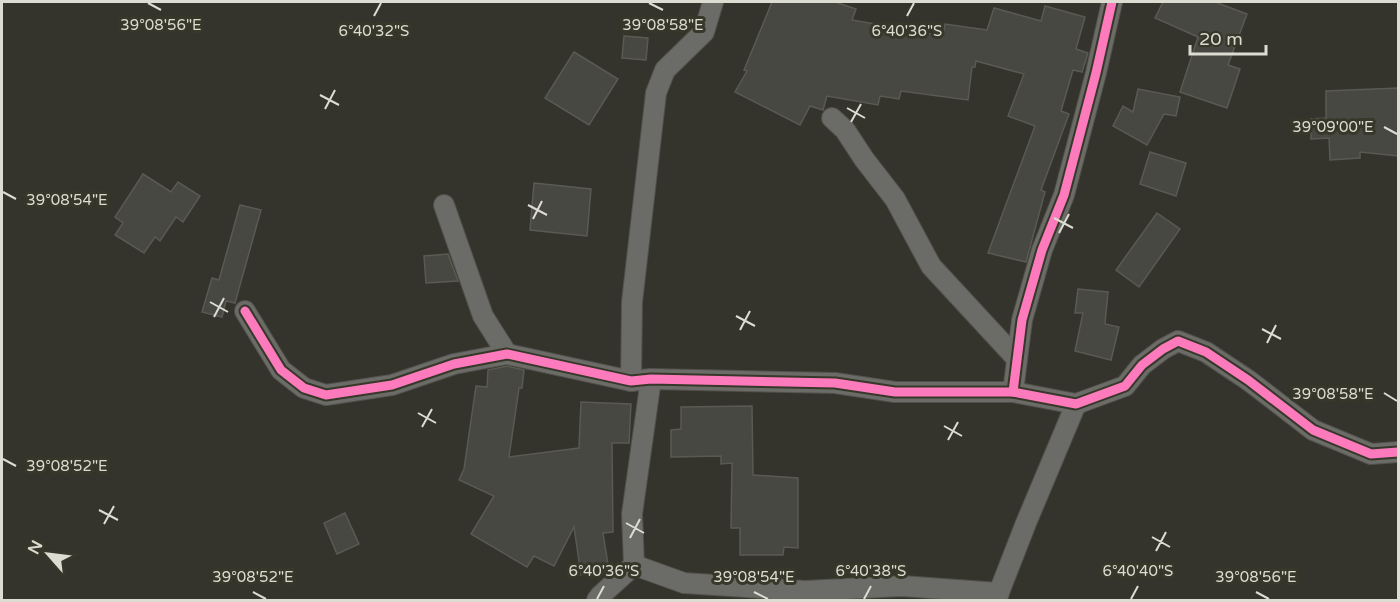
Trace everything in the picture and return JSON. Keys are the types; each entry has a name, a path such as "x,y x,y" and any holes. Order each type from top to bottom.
{"street":[{"path":"631,381 632,302 656,93 665,70 704,32 713,2"},
{"path":"1013,392 1022,320 1042,250 1064,195 1112,2"},
{"path":"832,118 845,130 895,200 931,266 1017,359"},
{"path":"444,205 483,316 507,354"},
{"path":"245,311 281,370 304,388 326,395 392,385 454,364 507,354 631,381 835,383 895,392 1013,392 1076,404 1125,386 1142,364 1162,349 1178,341 1206,351 1313,430 1371,454 1398,452"},
{"path":"597,600 634,565 632,514 651,380"},
{"path":"634,565 684,584 805,591 902,586 997,597 1076,404"}],"building":[{"path":"772,2 835,2 856,9 852,20 943,36 945,24 987,30 994,8 1041,21 1045,6 1085,17 1076,49 1088,53 1082,72 1073,70 1061,111 1069,114 1041,190 1045,192 1026,262 988,253 1035,126 1008,116 1024,74 976,61 975,67 972,67 968,100 901,91 899,99 880,96 878,105 827,96 823,110 810,106 800,125 735,92 747,71 744,70"},
{"path":"1163,2 1215,2 1247,14 1228,65 1240,69 1227,108 1180,92 1198,37 1155,18"},
{"path":"624,36 648,38 646,60 622,58"},
{"path":"574,52 618,79 589,125 545,98"},
{"path":"1398,88 1398,156 1360,152 1360,158 1330,160 1329,138 1311,139 1311,119 1326,118 1326,91"},
{"path":"1138,89 1180,97 1176,116 1164,114 1147,145 1113,126 1123,106 1133,112"},
{"path":"1150,152 1186,163 1176,196 1140,184"},
{"path":"143,174 171,192 178,182 200,196 183,222 176,217 160,241 155,237 144,253 115,235 123,223 115,217"},
{"path":"534,183 591,189 587,236 530,230"},
{"path":"240,205 261,210 235,303 226,301 222,317 202,312 212,278 219,280"},
{"path":"1157,213 1180,229 1139,287 1116,270"},
{"path":"448,254 458,281 426,283 424,256"},
{"path":"1078,289 1108,292 1105,324 1119,327 1111,360 1075,351 1083,313 1075,313"},
{"path":"507,366 524,370 522,388 519,388 509,457 579,448 581,402 631,404 629,443 612,443 613,532 603,533 609,571 581,575 574,527 554,566 534,556 527,567 471,534 494,496 459,480 464,469 476,386 487,387 488,370"},
{"path":"752,406 753,475 798,478 798,548 784,547 783,555 740,555 740,528 731,528 732,463 721,464 721,456 671,457 671,430 681,429 681,407"},
{"path":"345,513 359,544 337,554 324,523"}],"cycle path":[{"path":"1013,392 1022,320 1042,250 1064,195 1112,2"},
{"path":"245,311 281,370 304,388 326,395 392,385 454,364 507,354 631,381 651,379 835,383 895,392 1013,392 1076,404 1125,386 1142,365 1178,341 1206,352 1248,380 1313,430 1371,454 1398,452"}]}
